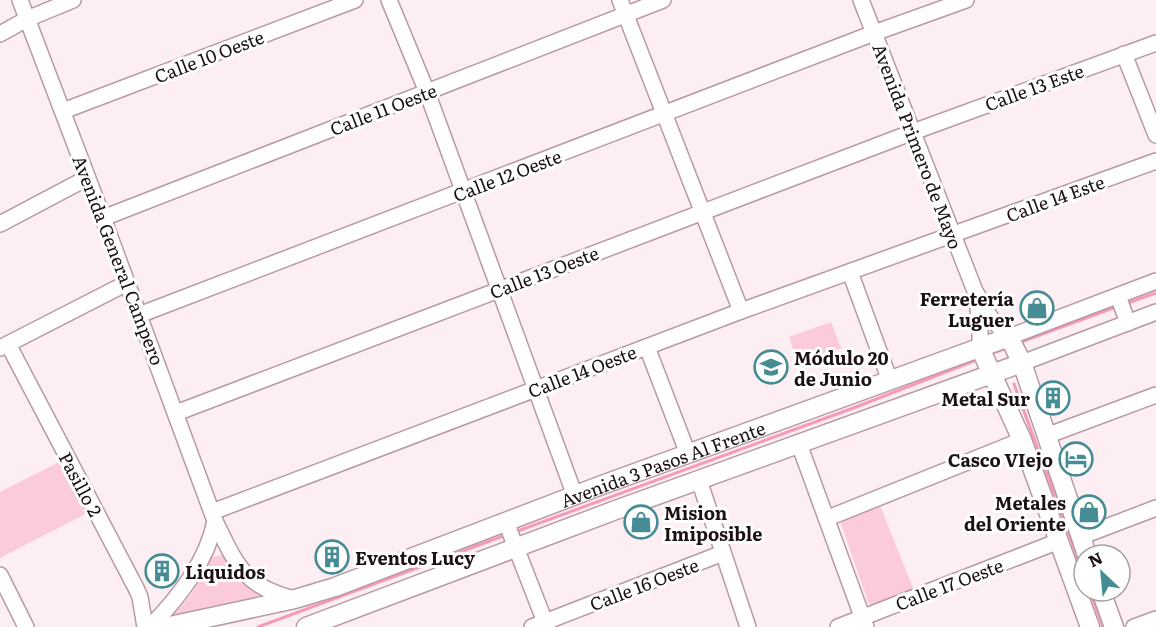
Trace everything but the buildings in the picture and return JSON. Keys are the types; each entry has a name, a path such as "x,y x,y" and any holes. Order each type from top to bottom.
{"main road":[{"name":"Avenida 3 Pasos Al Frente","path":"165,627 295,599 699,480 799,444 985,359 1015,348"},
{"name":"Avenida 3 Pasos Al Frente","path":"306,627 334,622 511,535 575,496 890,381 985,359 1015,348"},
{"path":"1015,348 1082,543"},
{"path":"985,359 1022,440 1090,627"},
{"path":"1105,603 1114,627"}],"street":[{"name":"Avenida General Campero","path":"20,0 214,517 231,556 243,572 258,585 275,594 295,599"},
{"path":"0,33 73,0"},
{"name":"Calle 10 Oeste","path":"63,111 355,0"},
{"path":"389,0 428,92 575,496"},
{"name":"Calle 11 Oeste","path":"103,218 428,92 623,7 663,0"},
{"name":"Avenida Primero de Mayo","path":"861,0 975,291 992,320 1015,348"},
{"name":"Calle 12 Oeste","path":"139,315 874,33 966,0"},
{"path":"623,7 741,312"},
{"name":"Calle 13 Este","path":"913,132 1156,43"},
{"path":"1125,54 1156,135"},
{"name":"Calle 13 Oeste","path":"176,413 913,132"},
{"name":"Calle 14 Este","path":"953,235 1156,161"},
{"path":"0,224 87,178"},
{"name":"Calle 14 Oeste","path":"214,517 537,388 953,235"},
{"path":"850,272 890,381"},
{"name":"Avenida 3 Pasos Al Frente","path":"1015,348 1122,308 1156,281"},
{"path":"4,346 127,283"},
{"name":"Avenida Primero de Mayo","path":"975,291 985,359"},
{"name":"Avenida 3 Pasos Al Frente","path":"1015,348 1122,308 1156,312"},
{"name":"Pasillo 2","path":"4,346 136,588 140,597 145,627"},
{"path":"647,347 688,454"},
{"path":"1046,436 1156,395"},
{"path":"828,518 1022,440"},
{"path":"799,444 865,623"},
{"path":"699,480 748,627"},
{"path":"1080,537 1156,508"},
{"path":"150,627 186,585 212,536 214,517"},
{"path":"511,535 541,625"},
{"name":"Calle 17 Oeste","path":"838,627 865,623 1059,541"},
{"name":"Calle 16 Oeste","path":"541,625 723,553"},
{"path":"0,575 26,627"},
{"path":"1134,627 1156,619"}],"shaded area":[{"path":"831,322 841,348 798,363 789,337"},
{"path":"63,460 91,511 0,558 0,492"},
{"path":"879,503 915,593 872,606 868,602 841,524 842,520"},
{"path":"221,555 273,597 168,619 194,590 208,561"}],"waterway":[{"path":"1125,304 1156,293"},
{"path":"1018,343 1116,307"},
{"path":"990,354 1007,348"},
{"path":"515,532 856,407 979,359"},
{"path":"1014,384 1072,543"},
{"path":"258,627 506,535"},
{"path":"1094,603 1103,627"}],"place":[{"name":"Ferretería Luguer","path":"1037,308"},
{"name":"Módulo 20 de Junio","path":"771,367"},
{"name":"Metal Sur","path":"1053,398"},
{"name":"Casco VIejo","path":"1076,459"},
{"name":"Metales del Oriente","path":"1089,512"},
{"name":"Mision Imiposible","path":"641,522"},
{"name":"Eventos Lucy","path":"332,557"},
{"name":"Liquidos","path":"162,571"}]}
